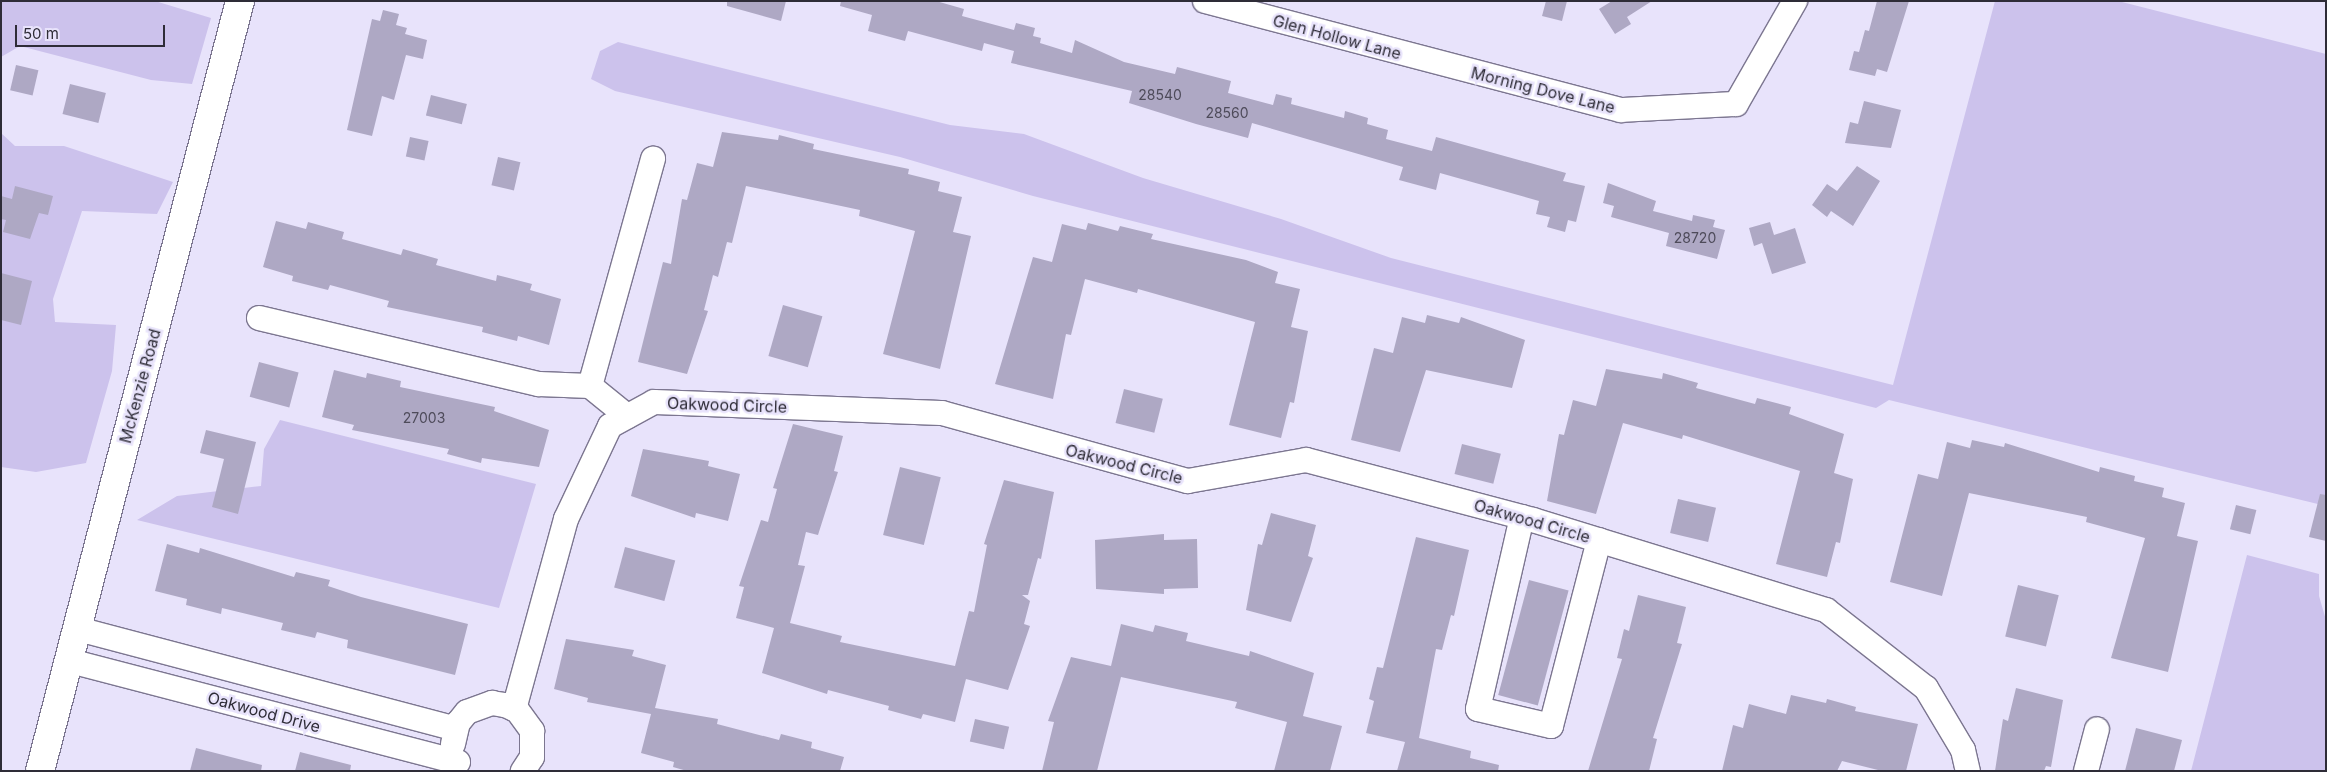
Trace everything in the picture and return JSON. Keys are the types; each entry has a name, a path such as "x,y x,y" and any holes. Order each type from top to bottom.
{"street":[{"name":"McKenzie Road","path":"40,771 70,662 240,1"},
{"name":"Glen Hollow Lane","path":"1205,1 1442,64"},
{"name":"Morning Dove Lane","path":"1442,64 1621,110 1736,104 1795,1"},
{"path":"590,386 653,159"},
{"path":"259,318 539,384 590,386 627,416"},
{"name":"Oakwood Circle","path":"514,709 566,519 610,426 654,402 942,413 1162,477 1215,480 1306,460 1522,517 1826,610 1926,688 1963,750 1968,771"},
{"path":"1522,517 1478,709 1551,726 1599,540"},
{"name":"Oakwood Drive","path":"78,629 456,729"},
{"name":"Oakwood Drive","path":"70,662 461,766"},
{"path":"461,766 453,749 456,729 479,706 492,703 514,709 532,731 534,744 530,770"},
{"path":"2086,771 2097,729"}],"shaded area":[{"path":"1,1 155,1 211,18 192,84 151,80 20,46 1,57"},
{"path":"1995,1 2118,1 2326,54 2326,506 1889,400 1876,408 1033,196 900,157 615,91 591,79 600,51 618,42 950,125 1024,134 1143,178 1281,219 1391,258 1893,385"},
{"path":"1,133 15,146 64,146 173,182 157,214 82,211 53,299 55,322 116,325 112,371 86,463 36,472 1,467"},
{"path":"280,420 536,484 499,608 137,520 177,496 261,486 264,449"},
{"path":"2247,555 2319,574 2319,596 2326,620 2326,771 2191,771"}],"building":[{"path":"727,1 786,1 781,21 727,6"},
{"path":"841,1 936,1 964,9 962,16 1014,30 1016,23 1035,28 1033,36 1041,38 1040,43 1072,53 1075,40 1124,62 1175,74 1177,67 1231,81 1228,93 1273,105 1276,94 1292,98 1291,104 1344,118 1345,111 1368,118 1367,124 1388,130 1386,139 1432,151 1436,137 1566,173 1563,181 1585,186 1576,222 1568,220 1565,232 1547,227 1550,217 1536,214 1539,201 1440,173 1436,190 1399,180 1403,167 1252,123 1248,138 1196,124 1129,103 1132,91 1011,63 1014,51 984,43 982,51 908,31 905,41 868,31 872,15 840,6"},
{"path":"1546,1 1567,1 1562,21 1542,16"},
{"path":"1612,1 1652,1 1627,17 1631,24 1615,34 1599,9"},
{"path":"1877,1 1909,1 1887,72 1877,69 1875,76 1849,70 1854,51 1859,52 1865,30 1869,31"},
{"path":"383,10 399,14 396,25 407,28 405,34 427,40 423,59 406,55 394,100 382,96 372,136 347,130 372,19 380,21"},
{"path":"16,65 38,70 33,96 10,90"},
{"path":"70,84 106,93 98,123 63,114"},
{"path":"431,95 467,104 462,124 426,115"},
{"path":"1864,101 1901,110 1891,148 1845,143 1850,122 1858,124"},
{"path":"722,132 778,140 779,135 814,144 813,149 909,169 908,174 940,182 938,191 962,197 953,232 971,236 940,369 883,354 915,231 859,216 860,210 746,186 732,243 727,242 718,277 713,275 704,310 708,311 687,374 638,362 663,262 671,264 682,199 687,200 697,163 713,167"},
{"path":"410,137 429,141 424,161 406,157"},
{"path":"498,157 520,162 514,190 491,185"},
{"path":"1857,166 1880,181 1853,226 1831,211 1827,217 1812,205 1827,184 1837,191"},
{"path":"1608,183 1656,201 1653,211 1692,221 1693,215 1715,220 1713,227 1725,230 1717,259 1666,246 1669,233 1611,217 1614,206 1603,203"},
{"path":"15,186 53,196 48,215 39,213 30,239 3,232 6,220 1,219 1,196 12,199"},
{"path":"276,221 306,229 308,222 344,232 342,239 401,255 403,249 438,259 436,265 496,281 497,275 532,284 530,290 561,299 549,345 518,336 517,341 482,332 483,327 387,307 389,301 330,285 328,290 292,281 293,276 263,267"},
{"path":"1770,222 1774,235 1795,228 1806,263 1772,274 1762,243 1754,246 1749,228"},
{"path":"1088,223 1118,231 1120,226 1153,234 1151,239 1246,260 1278,272 1275,283 1300,289 1291,327 1308,331 1294,403 1290,402 1281,438 1229,425 1255,322 1138,289 1137,293 1085,279 1071,335 1066,334 1053,399 995,384 1033,257 1052,262 1062,224 1086,230"},
{"path":"1,273 32,281 21,325 1,320"},
{"path":"783,305 822,316 808,367 768,356"},
{"path":"1427,315 1459,323 1461,317 1525,340 1512,388 1426,370 1400,452 1351,440 1374,348 1393,353 1402,317 1425,323"},
{"path":"259,362 299,373 289,407 250,397"},
{"path":"1606,369 1662,379 1663,373 1698,383 1696,388 1755,404 1757,398 1791,407 1789,414 1844,434 1834,473 1853,479 1840,543 1836,542 1827,577 1776,564 1800,471 1683,435 1682,439 1623,423 1596,514 1547,501 1559,434 1564,435 1573,400 1596,406"},
{"path":"334,370 366,378 367,373 401,381 400,387 495,407 494,411 549,430 539,467 482,458 481,463 447,454 449,449 352,430 354,425 322,417"},
{"path":"1124,389 1163,399 1154,433 1116,423"},
{"path":"793,424 843,436 834,471 838,472 818,535 806,532 798,565 805,566 790,623 842,636 840,642 955,666 969,611 974,612 987,545 984,544 1004,480 1054,492 1041,559 1038,558 1028,595 1022,595 1030,601 1024,624 1030,626 1008,690 966,679 955,722 923,714 921,719 888,710 889,706 828,690 827,694 762,673 774,628 736,618 744,587 739,586 761,520 768,522 777,489 773,488"},
{"path":"206,430 256,442 238,514 212,507 224,459 200,453"},
{"path":"1972,440 2004,447 2005,443 2099,472 2100,467 2135,476 2134,481 2164,488 2162,497 2185,503 2177,536 2198,541 2168,672 2111,658 2145,538 2086,522 2087,517 1969,493 1942,596 1890,582 1918,474 1938,479 1947,442 1970,448"},
{"path":"1462,444 1501,454 1493,484 1455,474"},
{"path":"643,449 709,461 708,466 740,474 728,521 696,513 695,518 631,496"},
{"path":"900,467 941,477 924,545 883,535"},
{"path":"2320,494 2326,495 2326,541 2309,537"},
{"path":"1678,499 1716,508 1708,542 1670,533"},
{"path":"2236,505 2256,510 2250,534 2230,529"},
{"path":"1271,513 1316,525 1308,556 1313,558 1291,622 1246,610 1258,544 1262,545"},
{"path":"1164,534 1164,540 1197,539 1198,588 1164,589 1164,594 1096,589 1095,540"},
{"path":"1416,537 1469,550 1454,616 1451,615 1442,650 1436,649 1419,738 1471,751 1470,758 1499,765 1498,771 1397,771 1405,742 1366,733 1374,701 1369,699 1377,667 1383,668"},
{"path":"167,544 199,553 200,548 294,577 296,572 330,580 328,586 361,597 468,624 455,675 347,648 348,640 317,632 315,638 281,630 283,623 222,608 221,614 186,605 187,599 155,591"},
{"path":"625,547 675,560 664,601 614,588"},
{"path":"1529,580 1569,591 1538,706 1498,695"},
{"path":"2018,585 2059,595 2046,647 2005,636"},
{"path":"1638,595 1686,607 1677,643 1682,644 1653,738 1657,739 1649,771 1588,771 1622,659 1617,658 1624,629 1629,631"},
{"path":"1121,624 1153,632 1155,625 1188,633 1186,641 1249,656 1250,651 1314,673 1303,716 1342,726 1330,771 1274,771 1287,722 1235,708 1237,702 1121,677 1097,771 1042,771 1054,722 1048,721 1071,657 1111,666"},
{"path":"566,639 634,650 632,656 666,665 655,708 718,719 717,724 779,740 781,734 812,742 811,748 844,757 840,771 687,771 673,767 674,762 641,753 651,714 587,702 588,698 554,689"},
{"path":"2016,688 2063,700 2051,767 2046,766 2044,771 1995,771 2003,719 2008,721"},
{"path":"1791,695 1826,703 1827,699 1856,707 1855,711 1918,724 1906,771 1882,771 1842,761 1837,771 1722,771 1733,725 1743,728 1749,704 1786,714"},
{"path":"975,719 1009,727 1004,749 970,741"},
{"path":"2136,728 2182,740 2174,771 2125,771"},
{"path":"196,748 262,765 261,771 190,771"},
{"path":"300,752 351,765 350,771 295,771"}]}
